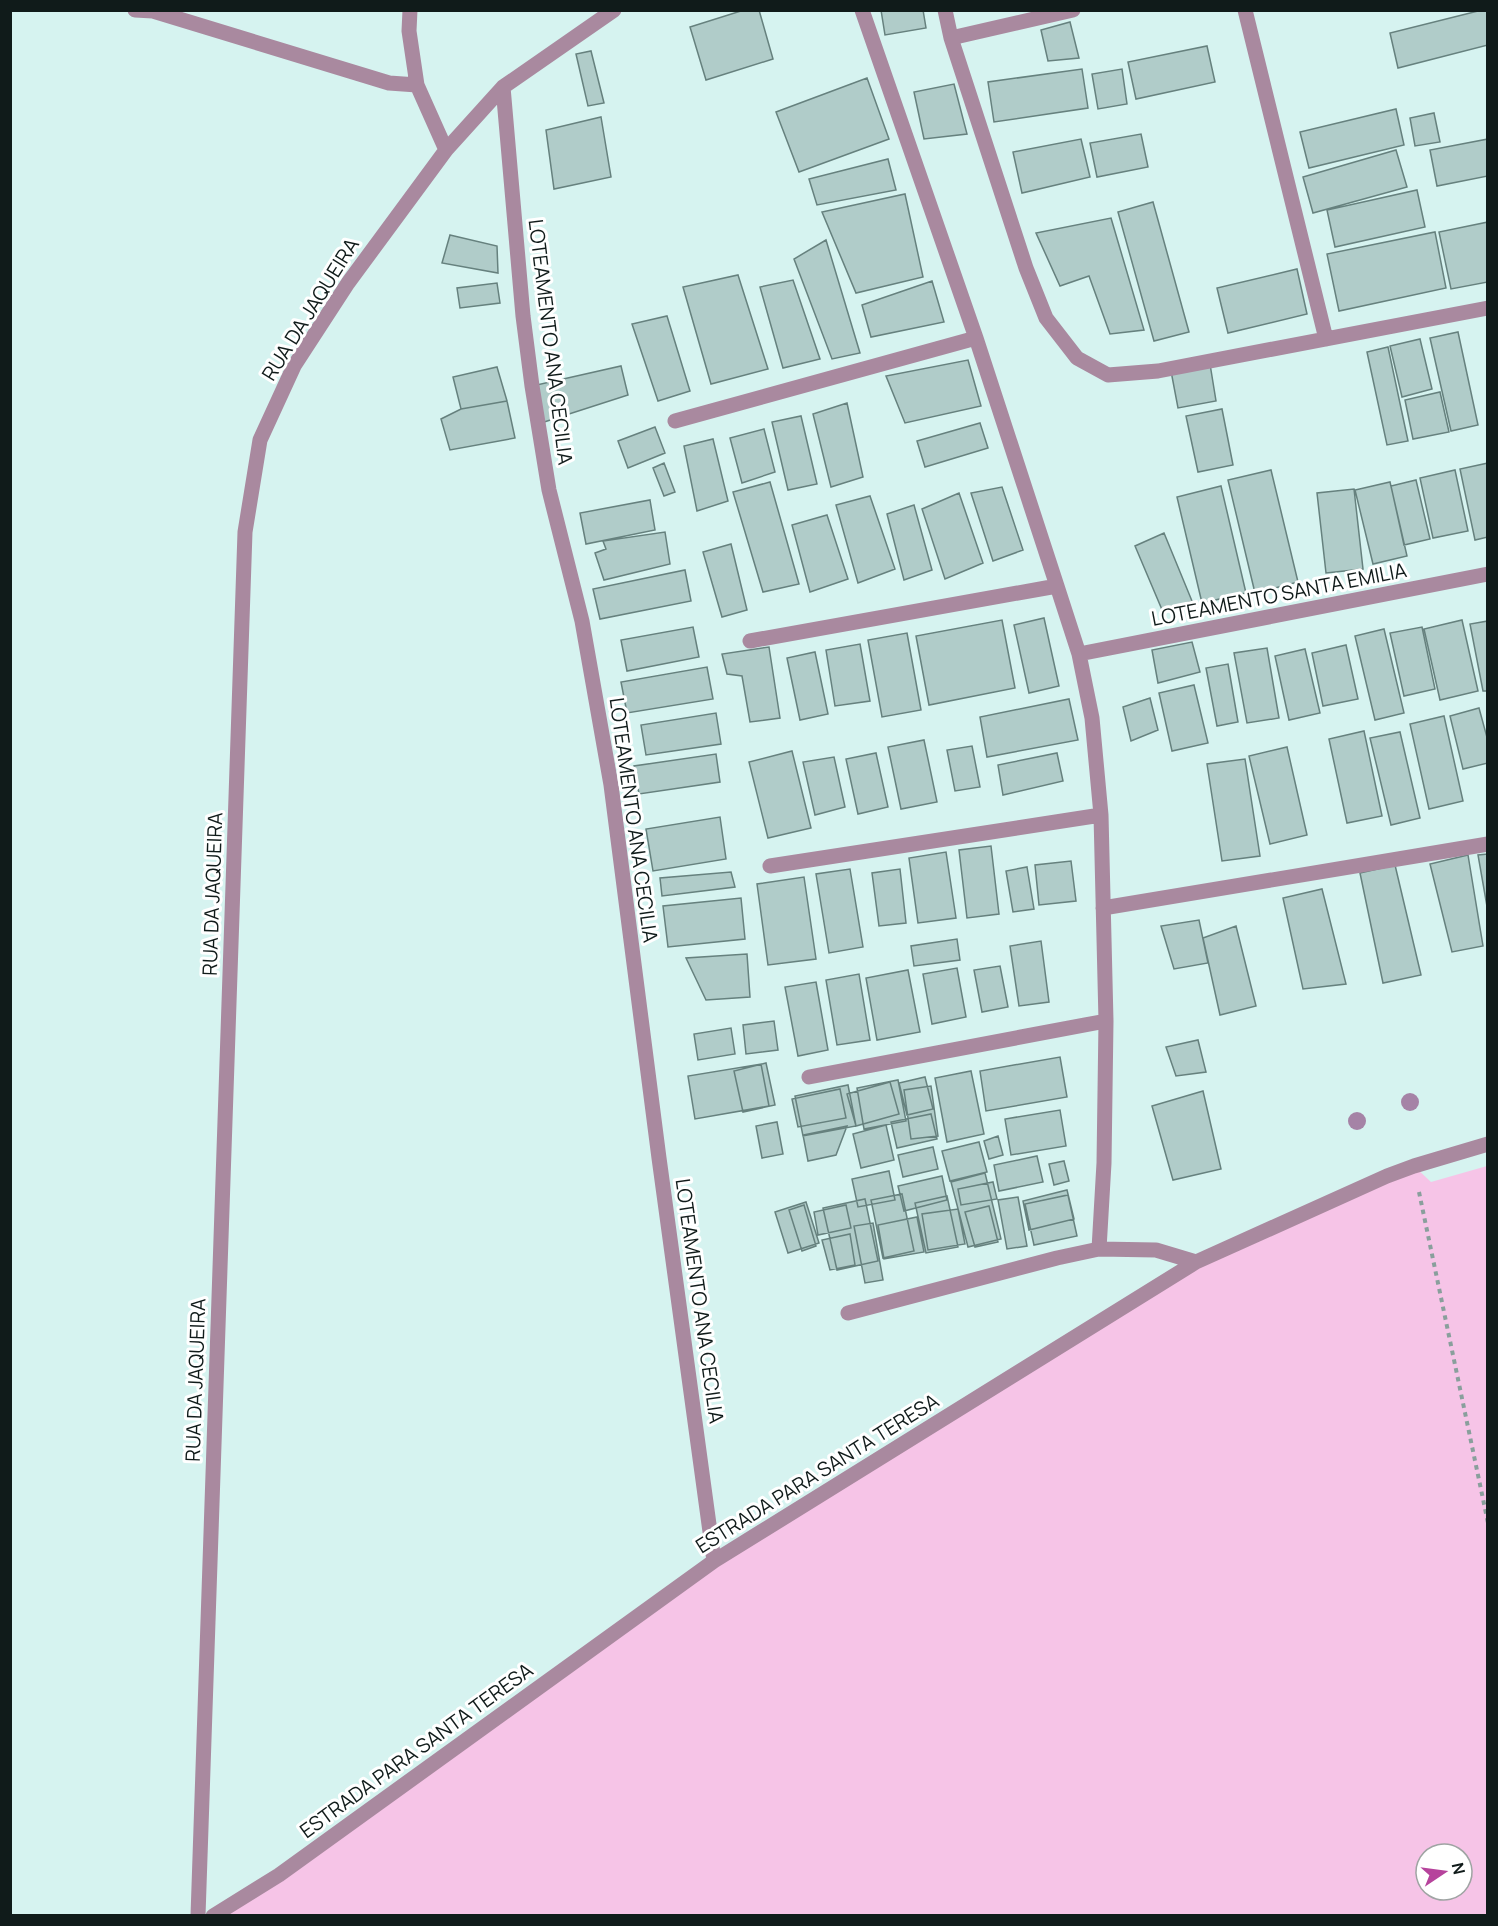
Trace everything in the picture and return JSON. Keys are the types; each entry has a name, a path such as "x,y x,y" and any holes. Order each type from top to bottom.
{"street":[{"path":"135,10 153,11 389,83 417,84"},
{"path":"410,10 409,31 417,84 446,150"},
{"name":"RUA DA JAQUEIRA","path":"198,1916 245,532 260,440 294,366 348,283 446,150 503,87 614,10"},
{"path":"861,10 976,338 1057,586 1079,654 1092,718 1101,815 1106,1021 1104,1163 1099,1249"},
{"path":"945,10 951,38 1034,288 1046,318 1077,358 1108,375 1158,370 1488,308"},
{"path":"951,38 1073,10"},
{"path":"1245,10 1326,339"},
{"name":"LOTEAMENTO ANA CECILIA","path":"503,87 523,316 532,386 549,490 582,621 611,785 657,1147 714,1561"},
{"path":"675,421 976,338"},
{"name":"LOTEAMENTO SANTA EMILIA","path":"1079,654 1488,574"},
{"path":"750,641 1057,586"},
{"path":"770,866 1101,815"},
{"path":"1103,908 1488,844"},
{"path":"809,1077 1106,1021"},
{"name":"ESTRADA PARA SANTA TERESA","path":"213,1916 279,1875 714,1561 1196,1262 1376,1181 1414,1166 1488,1144"},
{"path":"848,1312 1099,1249 1156,1250 1196,1262"}],"path":[{"path":"1414,1166 1488,1523"}],"shaded area":[{"path":"1414,1166 1431,1182 1487,1166 1487,1915 213,1916 714,1561 1196,1262"}],"building":[{"path":"744,10 759,10 773,59 706,80 690,27"},
{"path":"881,10 923,10 926,28 885,35"},
{"path":"1488,10 1488,45 1398,68 1390,33"},
{"path":"1070,22 1079,58 1048,61 1041,30"},
{"path":"1207,46 1215,82 1136,99 1128,62"},
{"path":"591,51 604,103 588,106 576,54"},
{"path":"1082,69 1088,108 994,122 988,82"},
{"path":"1122,69 1127,104 1098,109 1092,74"},
{"path":"867,78 889,139 799,172 776,112"},
{"path":"954,84 967,134 924,139 914,92"},
{"path":"1396,109 1404,145 1309,168 1300,132"},
{"path":"1434,113 1440,142 1415,146 1410,118"},
{"path":"601,117 611,177 554,189 546,130"},
{"path":"1141,134 1148,167 1097,177 1090,143"},
{"path":"1081,139 1090,177 1022,193 1013,152"},
{"path":"1488,139 1488,176 1437,186 1430,150"},
{"path":"1396,150 1407,187 1313,213 1303,177"},
{"path":"888,159 896,190 817,205 809,179"},
{"path":"1417,190 1425,227 1335,247 1327,210"},
{"path":"905,194 923,277 856,293 822,212"},
{"path":"1153,202 1189,332 1154,341 1118,212"},
{"path":"1111,218 1144,330 1110,334 1089,276 1060,286 1036,233"},
{"path":"1488,222 1488,282 1451,289 1439,232"},
{"path":"1435,232 1446,288 1339,311 1327,254"},
{"path":"450,235 497,246 498,273 442,263"},
{"path":"826,240 860,353 832,359 794,259"},
{"path":"1297,269 1307,314 1228,333 1217,288"},
{"path":"738,275 768,369 711,384 683,287"},
{"path":"793,280 820,359 783,368 760,287"},
{"path":"932,281 944,322 871,337 862,305"},
{"path":"497,283 500,303 460,308 457,288"},
{"path":"667,316 690,391 658,401 632,324"},
{"path":"1458,332 1478,425 1451,431 1430,338"},
{"path":"1420,339 1432,389 1402,397 1390,346"},
{"path":"1388,347 1408,441 1387,445 1367,352"},
{"path":"968,360 981,406 905,423 886,376"},
{"path":"1210,364 1216,401 1178,408 1171,371"},
{"path":"621,366 628,395 538,424 532,386"},
{"path":"497,367 507,401 461,409 453,377"},
{"path":"1440,392 1449,432 1413,439 1405,400"},
{"path":"507,401 515,438 450,450 441,419 461,409"},
{"path":"847,403 863,477 831,487 813,414"},
{"path":"1222,409 1233,465 1198,472 1186,416"},
{"path":"801,416 817,484 788,490 772,422"},
{"path":"980,423 988,448 925,467 917,441"},
{"path":"655,427 665,453 628,468 618,441"},
{"path":"764,429 775,472 742,483 730,438"},
{"path":"713,439 728,501 697,511 684,446"},
{"path":"664,463 675,492 664,496 653,468"},
{"path":"1488,463 1488,537 1475,540 1460,469"},
{"path":"1271,470 1298,582 1255,593 1228,480"},
{"path":"1455,470 1468,531 1433,538 1420,478"},
{"path":"1416,480 1430,539 1404,545 1391,486"},
{"path":"770,482 799,584 763,592 733,492"},
{"path":"1390,482 1407,556 1373,564 1355,490"},
{"path":"1221,486 1246,593 1202,603 1177,497"},
{"path":"1002,487 1023,550 993,561 971,493"},
{"path":"1354,489 1363,569 1326,573 1317,493"},
{"path":"959,493 983,563 945,579 922,509"},
{"path":"870,496 895,569 858,583 836,505"},
{"path":"650,500 655,530 586,544 580,513"},
{"path":"914,505 932,570 904,580 887,514"},
{"path":"827,515 848,579 810,592 792,525"},
{"path":"665,532 670,564 604,580 595,553 606,549 603,541"},
{"path":"1164,533 1192,601 1163,612 1135,546"},
{"path":"731,544 747,610 722,617 703,552"},
{"path":"685,570 691,601 600,619 593,589"},
{"path":"1044,618 1059,686 1029,693 1014,625"},
{"path":"1002,620 1015,688 929,705 916,636"},
{"path":"1462,620 1478,691 1440,700 1424,629"},
{"path":"1488,621 1488,691 1483,691 1470,624"},
{"path":"693,627 699,657 627,671 621,640"},
{"path":"1422,627 1435,689 1404,696 1390,633"},
{"path":"1384,629 1404,713 1375,720 1355,636"},
{"path":"907,633 921,710 882,717 868,640"},
{"path":"1192,642 1200,672 1158,683 1152,650"},
{"path":"860,644 870,701 835,706 826,650"},
{"path":"1346,645 1358,699 1323,706 1312,653"},
{"path":"769,647 780,718 750,722 742,676 727,674 722,654"},
{"path":"1267,648 1279,718 1247,723 1234,653"},
{"path":"1305,649 1320,713 1289,720 1275,656"},
{"path":"815,652 828,714 800,720 787,658"},
{"path":"1228,664 1238,722 1217,726 1206,668"},
{"path":"707,667 713,699 627,713 621,682"},
{"path":"1194,685 1208,743 1172,751 1159,693"},
{"path":"1150,698 1158,730 1131,741 1123,707"},
{"path":"1069,699 1078,740 987,757 980,717"},
{"path":"1479,708 1488,741 1488,763 1463,769 1450,716"},
{"path":"716,713 721,744 646,755 641,725"},
{"path":"1444,716 1463,801 1429,809 1410,724"},
{"path":"1364,731 1382,816 1347,823 1329,739"},
{"path":"1400,732 1420,818 1391,825 1370,738"},
{"path":"924,740 937,802 901,809 888,747"},
{"path":"972,746 980,787 955,791 947,750"},
{"path":"1287,747 1307,835 1270,844 1249,756"},
{"path":"792,751 811,828 768,838 749,762"},
{"path":"876,753 888,807 858,814 846,759"},
{"path":"1057,753 1063,781 1003,795 998,765"},
{"path":"716,754 720,782 639,794 634,766"},
{"path":"834,757 845,807 815,815 803,762"},
{"path":"1245,759 1260,856 1222,861 1207,764"},
{"path":"720,817 726,859 653,871 646,829"},
{"path":"991,846 999,914 967,918 959,850"},
{"path":"946,852 956,918 918,923 909,858"},
{"path":"1488,854 1488,912 1478,855"},
{"path":"1468,855 1483,946 1452,952 1430,864"},
{"path":"1071,861 1076,901 1039,905 1035,865"},
{"path":"1395,865 1421,975 1383,983 1360,873"},
{"path":"1027,867 1034,909 1013,912 1006,871"},
{"path":"850,869 863,947 829,953 816,874"},
{"path":"900,869 906,923 879,926 872,873"},
{"path":"731,872 735,887 662,896 660,878"},
{"path":"804,877 816,959 768,965 757,884"},
{"path":"1322,889 1346,984 1303,989 1283,898"},
{"path":"741,898 745,939 668,947 663,906"},
{"path":"1199,920 1208,963 1174,969 1161,926"},
{"path":"1236,926 1256,1006 1220,1015 1203,938"},
{"path":"957,939 960,960 914,966 911,946"},
{"path":"1041,941 1049,1002 1019,1006 1010,946"},
{"path":"747,954 750,997 706,1000 686,958"},
{"path":"1000,966 1008,1007 982,1012 974,970"},
{"path":"957,968 966,1017 932,1024 923,974"},
{"path":"908,970 920,1032 877,1040 866,978"},
{"path":"859,974 870,1040 837,1045 826,980"},
{"path":"816,982 828,1050 798,1056 785,987"},
{"path":"774,1021 778,1050 746,1054 743,1025"},
{"path":"731,1028 735,1054 698,1060 694,1034"},
{"path":"1198,1040 1206,1072 1176,1076 1166,1047"},
{"path":"1060,1057 1067,1097 986,1111 980,1071"},
{"path":"766,1063 775,1105 743,1112 734,1071"},
{"path":"761,1064 769,1106 695,1119 688,1076"},
{"path":"971,1071 984,1134 947,1142 935,1078"},
{"path":"925,1077 933,1109 907,1115 899,1083"},
{"path":"898,1080 906,1121 864,1129 857,1088"},
{"path":"890,1082 899,1114 856,1126 847,1094"},
{"path":"848,1085 856,1126 803,1136 795,1096"},
{"path":"931,1086 938,1136 911,1139 904,1090"},
{"path":"840,1089 846,1118 798,1127 792,1099"},
{"path":"1203,1091 1221,1169 1173,1180 1152,1106"},
{"path":"1060,1110 1066,1146 1011,1155 1005,1119"},
{"path":"931,1114 937,1139 897,1148 891,1122"},
{"path":"777,1122 783,1154 762,1158 756,1126"},
{"path":"886,1125 894,1160 861,1168 853,1134"},
{"path":"847,1126 836,1155 808,1161 803,1135"},
{"path":"998,1136 1003,1155 989,1159 984,1141"},
{"path":"979,1142 987,1172 950,1181 942,1151"},
{"path":"933,1147 938,1169 903,1177 898,1155"},
{"path":"1037,1156 1043,1182 999,1191 994,1165"},
{"path":"1064,1161 1069,1181 1054,1185 1049,1164"},
{"path":"889,1171 895,1200 858,1207 852,1179"},
{"path":"985,1173 1001,1239 968,1247 951,1182"},
{"path":"942,1176 947,1200 904,1211 898,1186"},
{"path":"993,1182 997,1199 961,1205 958,1189"},
{"path":"1067,1190 1074,1219 1029,1230 1023,1201"},
{"path":"902,1194 914,1251 883,1258 871,1200"},
{"path":"1068,1195 1077,1236 1034,1245 1025,1204"},
{"path":"947,1196 958,1247 926,1253 915,1203"},
{"path":"1018,1197 1027,1246 1007,1249 998,1200"},
{"path":"865,1199 878,1261 837,1270 823,1208"},
{"path":"806,1202 819,1243 788,1253 775,1212"},
{"path":"804,1205 816,1246 802,1251 789,1210"},
{"path":"846,1205 851,1228 818,1235 814,1212"},
{"path":"989,1206 998,1242 975,1247 965,1212"},
{"path":"958,1209 965,1244 928,1250 922,1214"},
{"path":"917,1217 924,1252 884,1259 878,1225"},
{"path":"873,1223 883,1280 865,1283 854,1226"},
{"path":"850,1234 855,1265 830,1270 822,1240"}]}
